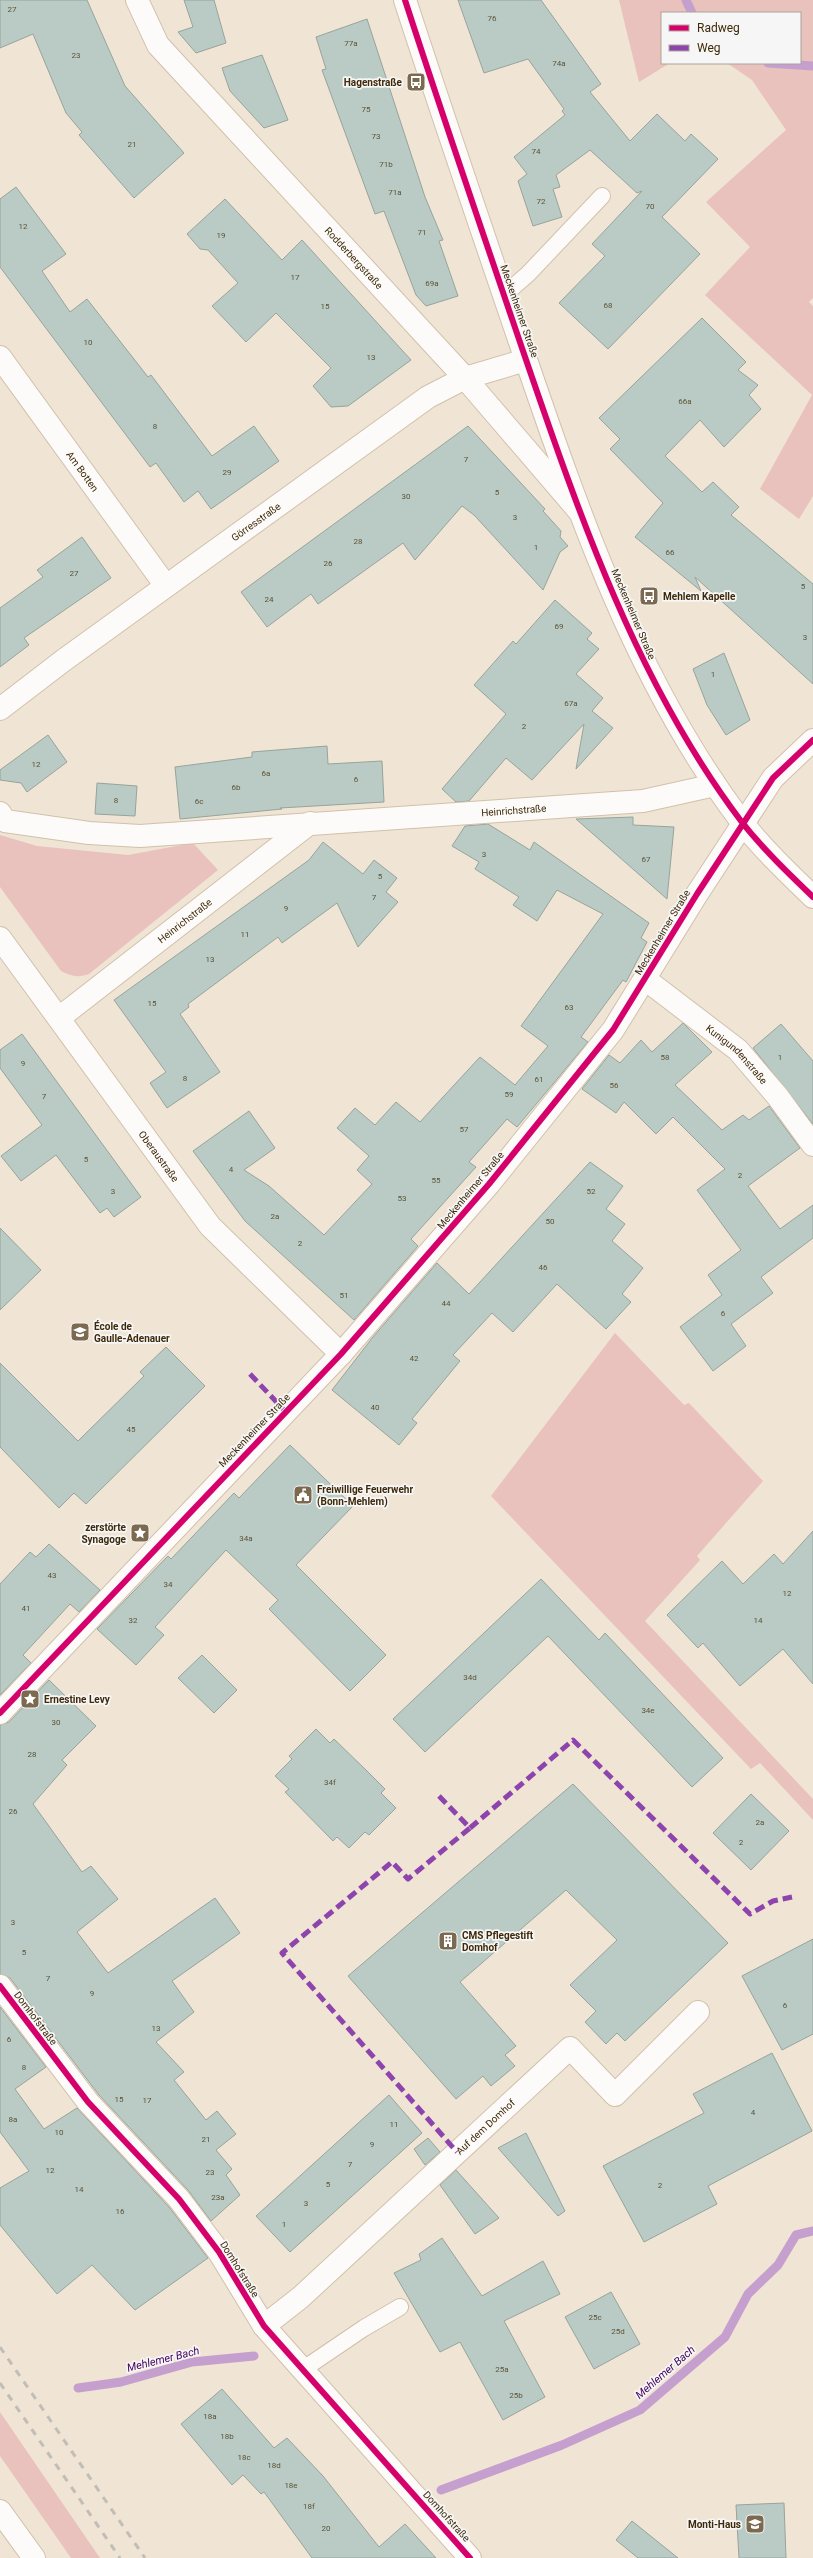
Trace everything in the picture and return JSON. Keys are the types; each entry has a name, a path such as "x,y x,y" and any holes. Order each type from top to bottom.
{"street":[{"name":"Rodderbergstraße","path":"137,0 158,45 465,378 580,512"},
{"name":"Meckenheimer Straße","path":"0,1713 341,1354 502,1169 613,1030 742,823 685,740 651,679 580,512 526,360 405,0"},
{"name":"Am Botten","path":"0,357 166,586"},
{"name":"Görresstraße","path":"0,709 166,586 428,397 465,378 526,360"},
{"path":"813,740 774,778 742,823 813,897"},
{"name":"Heinrichstraße","path":"0,814 5,821 89,833 140,836 643,801 715,785"},
{"name":"Heinrichstraße","path":"60,1018 310,824"},
{"name":"Oberaustraße","path":"0,938 60,1018 210,1226 341,1354"},
{"name":"Kunigundenstraße","path":"645,979 738,1050 778,1096 813,1145"},
{"name":"Domhofstraße","path":"0,1986 88,2102 178,2199 219,2252 264,2326 470,2558"},
{"name":"Auf dem Domhof","path":"264,2326 301,2297 570,2048 615,2095 698,2012"},
{"path":"0,2510 34,2558"}],"lane":[{"path":"504,294 528,274 602,196"},
{"path":"302,2370 364,2328 400,2307"}],"shaded area":[{"path":"619,0 813,0 813,298 809,302 813,306 813,496 799,519 760,489 812,395 705,295 750,247 706,202 786,130 752,80 728,64 801,64 801,12 661,12 661,64 668,64 639,82"},
{"path":"0,835 37,846 128,855 193,843 218,870 89,974 75,976 61,971 0,887"},
{"path":"615,1333 684,1405 689,1403 763,1481 697,1556 700,1560 645,1621 813,1799 813,1820 760,1763 751,1769 491,1496"},
{"path":"0,2412 100,2558 71,2558 0,2456"}],"building":[{"path":"0,0 87,0 125,86 184,153 134,198 79,135 82,132 66,113 33,34 0,48"},
{"path":"184,0 214,0 226,43 196,53 178,32 193,27"},
{"path":"458,0 541,0 601,84 590,92 630,141 657,114 685,141 691,134 718,159 662,217 700,254 608,349 559,303 605,256 592,244 642,191 637,193 590,150 556,175 560,187 553,189 562,217 533,226 518,181 527,174 514,157 565,115 562,111 564,109 528,59 484,73"},
{"path":"367,19 425,197 443,240 439,241 458,296 426,306 416,295 384,211 375,214 322,70 326,69 316,37"},
{"path":"262,55 288,120 264,128 230,91 222,68"},
{"path":"16,187 66,254 42,271 70,312 87,299 148,377 151,375 212,456 254,426 279,461 211,509 198,491 184,502 156,463 150,467 0,267 0,199"},
{"path":"225,199 282,260 302,240 411,360 348,406 331,407 313,386 331,368 276,313 246,342 212,306 238,283 208,250 200,249 187,234"},
{"path":"702,318 746,362 738,370 758,385 749,395 761,409 724,447 700,420 665,456 702,492 713,482 739,507 731,515 813,584 813,684 695,577 701,591 635,537 663,503 610,449 620,439 599,418"},
{"path":"468,426 545,509 543,511 561,531 560,537 568,546 560,552 543,590 474,515 462,506 415,560 403,543 318,604 311,594 267,627 241,592"},
{"path":"82,537 111,578 24,638 29,645 0,667 0,608 43,577 37,570"},
{"path":"555,600 592,633 587,639 599,649 576,674 603,698 592,711 613,728 576,769 584,724 532,780 506,758 469,801 456,802 442,789 506,714 474,685 513,641 516,644"},
{"path":"724,653 750,720 726,735 707,705 693,669"},
{"path":"48,735 67,762 27,792 21,783 0,780 0,770"},
{"path":"327,746 328,764 382,761 384,802 280,808 282,809 180,819 175,767 252,757 252,752"},
{"path":"97,783 137,786 135,816 95,814"},
{"path":"633,817 633,825 674,827 667,899 576,819"},
{"path":"488,824 530,850 534,842 649,923 641,938 647,942 626,982 623,980 581,1037 588,1042 517,1127 507,1119 469,1162 476,1167 411,1239 418,1246 354,1320 245,1221 193,1151 249,1111 275,1148 244,1170 269,1186 324,1235 372,1184 357,1170 369,1156 337,1128 355,1108 375,1125 396,1102 420,1122 480,1057 515,1085 548,1046 521,1026 603,914 557,890 537,921 513,905 519,897 475,869 479,862 452,846 465,826"},
{"path":"323,842 363,874 374,860 397,878 386,892 398,902 358,947 337,903 282,943 278,937 188,1004 189,1007 180,1014 220,1072 167,1108 150,1083 166,1072 114,1000 309,860"},
{"path":"683,1023 712,1052 675,1085 722,1130 743,1115 749,1120 769,1106 800,1148 748,1186 780,1229 813,1205 813,1238 761,1277 773,1293 731,1324 746,1346 713,1371 680,1327 722,1295 708,1275 741,1250 697,1190 725,1169 673,1117 656,1134 624,1102 616,1113 582,1089 609,1055 620,1063 641,1040 652,1052"},
{"path":"781,1024 813,1061 813,1124 753,1048"},
{"path":"22,1034 141,1197 114,1217 107,1208 100,1213 56,1155 21,1181 1,1156 42,1125 0,1068 0,1050"},
{"path":"590,1162 623,1186 606,1209 625,1224 612,1241 643,1268 622,1294 631,1302 606,1329 557,1284 513,1332 492,1313 453,1355 460,1361 412,1419 417,1423 399,1445 332,1390 373,1337 437,1263 469,1294"},
{"path":"0,1228 41,1270 0,1310"},
{"path":"166,1347 205,1386 86,1504 74,1493 59,1508 0,1447 0,1363 78,1441 144,1376 140,1372"},
{"path":"290,1445 353,1506 296,1565 386,1655 350,1691 269,1609 278,1600 226,1550 155,1627 164,1635 136,1665 97,1629 168,1556 171,1559 234,1493 239,1498"},
{"path":"813,1531 813,1684 783,1649 740,1686 703,1643 698,1648 667,1615 722,1561 743,1584 774,1554 783,1564"},
{"path":"49,1544 100,1590 79,1612 70,1604 23,1655 31,1663 0,1695 0,1584 30,1552 36,1557"},
{"path":"541,1579 599,1640 605,1633 723,1758 692,1787 548,1636 425,1752 393,1719"},
{"path":"202,1655 237,1690 214,1713 178,1678"},
{"path":"49,1680 96,1726 62,1760 67,1765 33,1804 82,1872 91,1866 118,1899 77,1932 108,1973 215,1898 240,1933 172,1981 194,2012 156,2042 184,2072 174,2080 206,2120 217,2111 236,2134 216,2150 232,2169 226,2175 240,2195 211,2221 188,2190 99,2095 10,1978 0,1974 0,1725 9,1722"},
{"path":"316,1729 330,1743 334,1739 368,1772 385,1789 381,1793 396,1808 369,1835 365,1832 349,1848 337,1837 333,1841 285,1792 289,1789 275,1776 292,1759 289,1756"},
{"name":"CMS Pflegestift Domhof","path":"573,1784 728,1943 625,2041 617,2033 606,2044 585,2022 596,2011 570,1985 617,1940 566,1890 460,1982 516,2046 505,2055 515,2066 491,2086 483,2076 456,2099 348,1976"},
{"path":"751,1794 789,1831 751,1870 713,1833"},
{"path":"813,1939 813,2034 782,2050 742,1976"},
{"path":"0,2007 46,2067 15,2089 44,2129 77,2108 169,2207 208,2258 135,2310 92,2265 57,2294 0,2225 0,2188 29,2171 0,2132"},
{"path":"772,2053 812,2131 708,2186 717,2204 644,2242 603,2166 704,2113 693,2094"},
{"path":"389,2095 422,2133 290,2252 256,2216"},
{"path":"526,2133 565,2211 558,2216 498,2148"},
{"path":"428,2138 440,2152 425,2165 414,2149"},
{"path":"456,2170 499,2218 475,2234 440,2185"},
{"path":"442,2238 482,2296 543,2261 560,2294 504,2321 545,2397 503,2420 460,2342 440,2352 394,2273 421,2260 419,2254"},
{"path":"611,2292 640,2344 594,2369 565,2317"},
{"path":"222,2389 274,2448 287,2438 323,2476 379,2547 405,2524 436,2558 312,2558 264,2492 261,2494 243,2475 232,2485 181,2424"},
{"path":"784,2503 786,2558 739,2558 736,2505"},
{"path":"632,2521 678,2558 638,2558 616,2540"}],"waterway":[{"name":"Mehlemer Bach","path":"686,0 692,12"},
{"name":"Mehlemer Bach","path":"783,64 813,66"},
{"name":"Mehlemer Bach","path":"441,2490 562,2445 640,2410 725,2337 748,2294 778,2265 796,2235 813,2231"},
{"name":"Mehlemer Bach","path":"78,2388 121,2382 192,2362 254,2356"}],"railway":[{"path":"0,2347 145,2558"},
{"path":"0,2383 120,2558"}],"marked path":[{"path":"250,1374 286,1412"},
{"path":"470,1828 573,1740 750,1914 773,1901 792,1897"},
{"path":"439,1796 470,1828 408,1879 392,1862 282,1953 457,2152"}],"cycle path":[{"path":"405,0 463,176 544,412 589,535 614,595 641,654 671,712 704,768 749,831 813,897"},
{"path":"0,1713 341,1354 489,1184 613,1030 697,894 773,778 813,740"},
{"path":"0,1986 88,2102 179,2199 219,2252 264,2326 470,2558"}],"place":[{"name":"Hagenstraße","path":"416,82"},
{"name":"Mehlem Kapelle","path":"649,596"},
{"name":"École de Gaulle-Adenauer","path":"80,1332"},
{"name":"Freiwillige Feuerwehr (Bonn-Mehlem)","path":"303,1495"},
{"name":"zerstörte Synagoge","path":"140,1533"},
{"name":"Ernestine Levy","path":"30,1699"},
{"name":"CMS Pflegestift Domhof","path":"448,1941"},
{"name":"Monti-Haus","path":"755,2524"}]}
